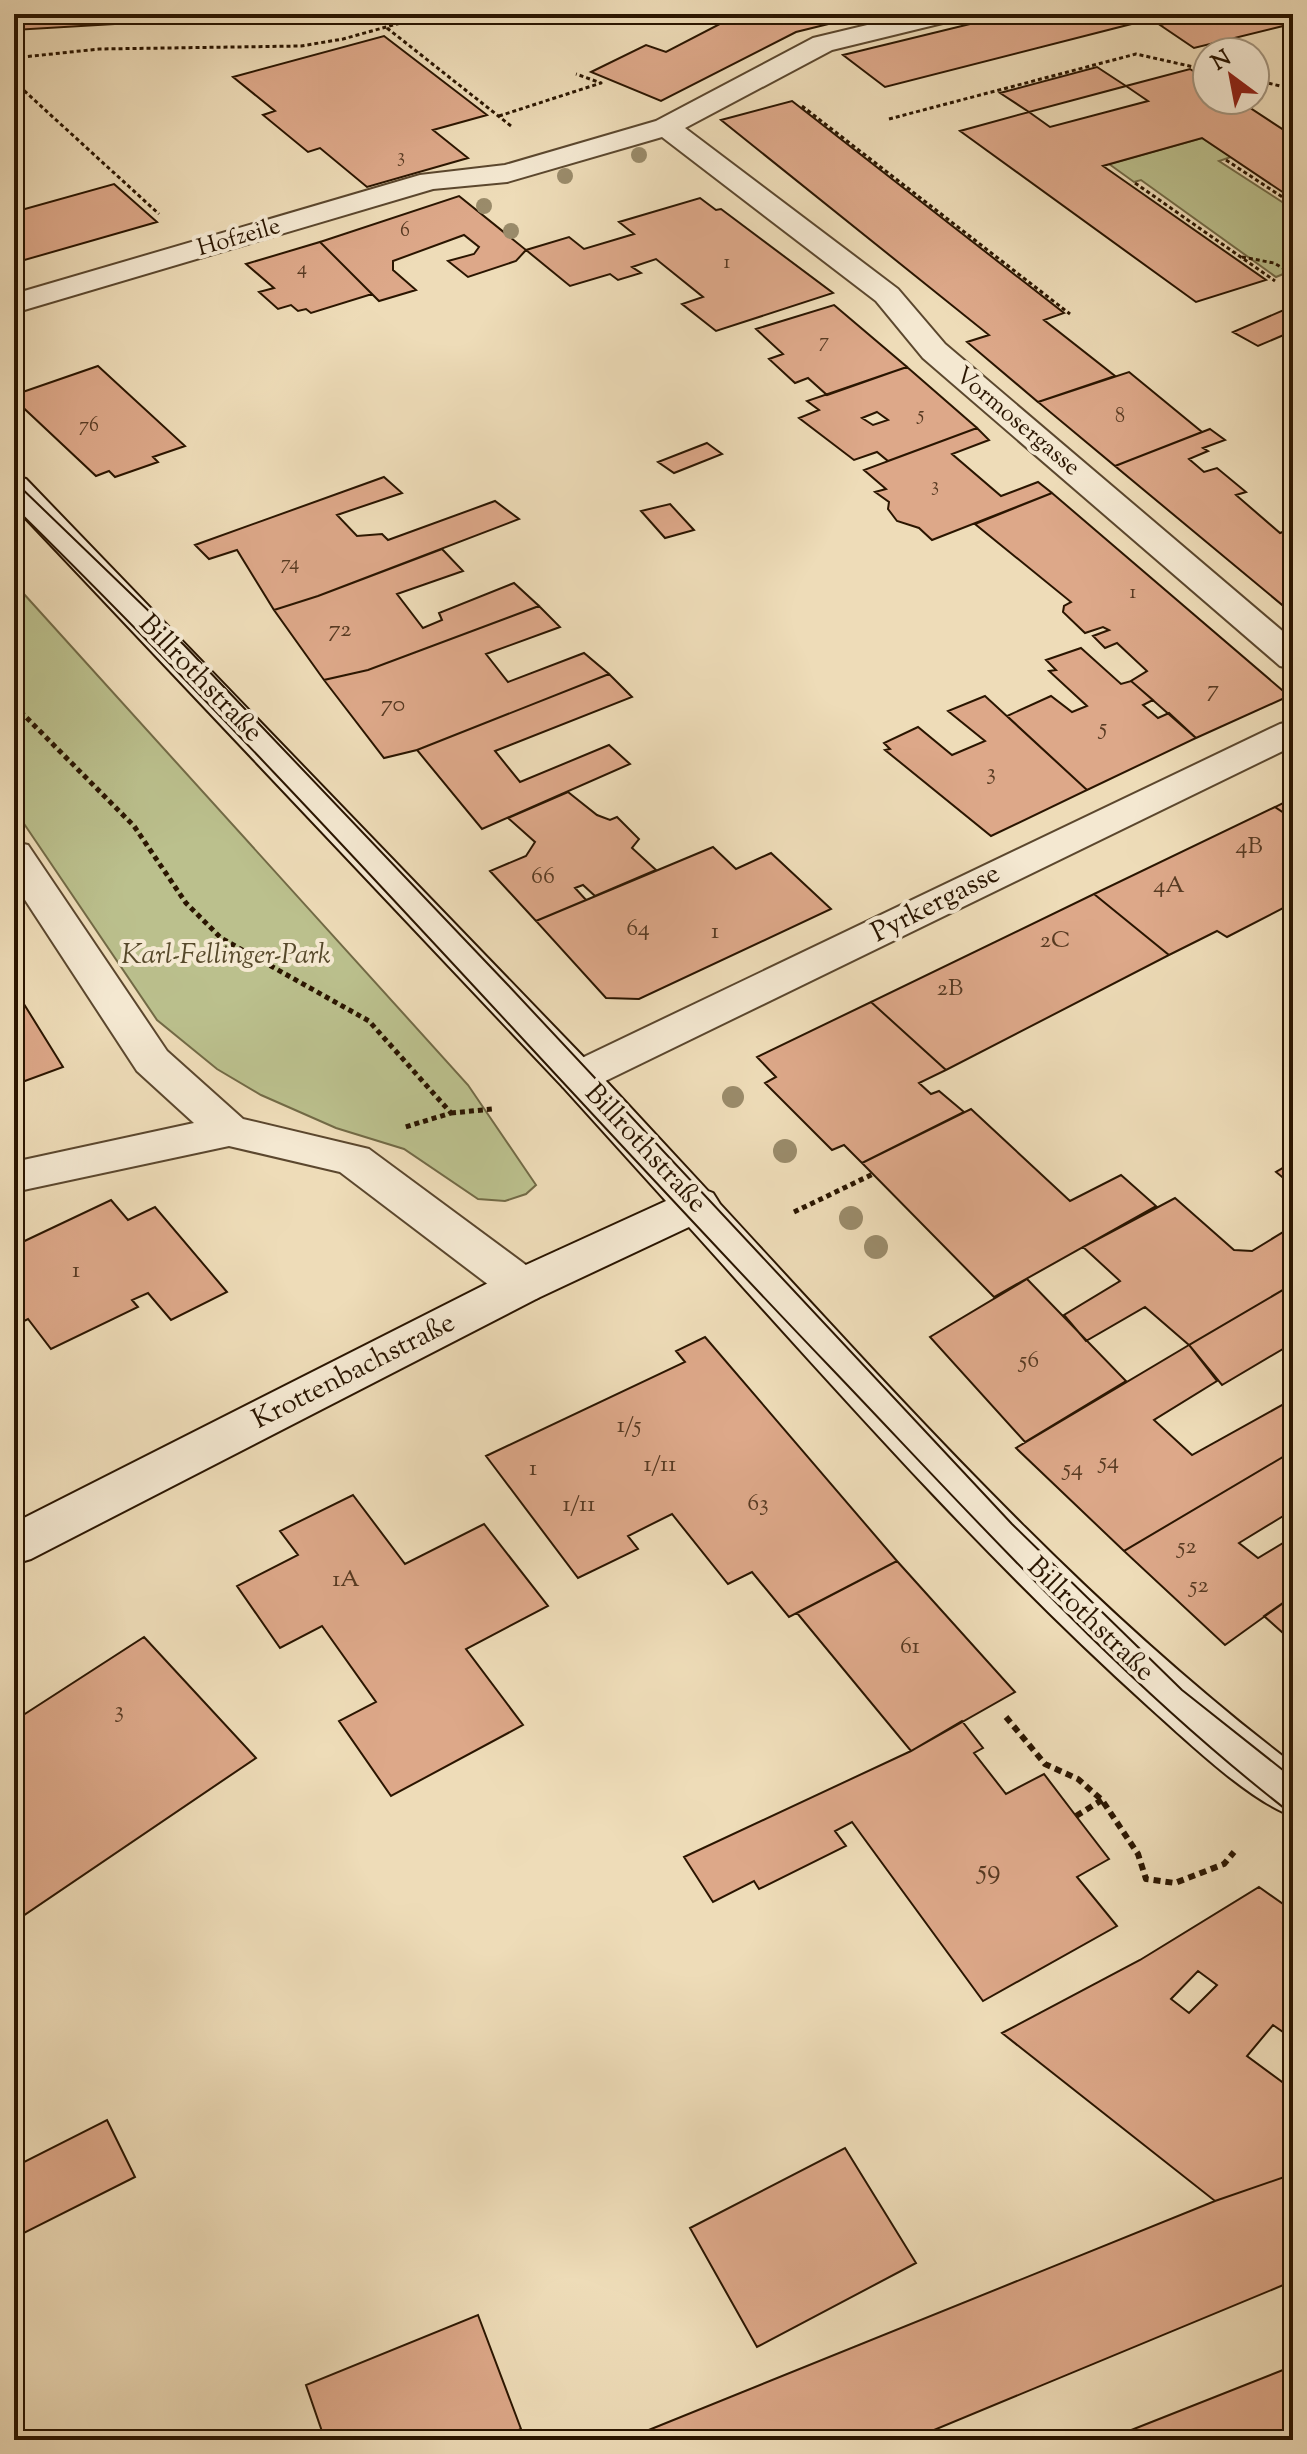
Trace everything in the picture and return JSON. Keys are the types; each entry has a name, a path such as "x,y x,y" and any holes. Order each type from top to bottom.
{"street":[{"name":"Hofzeile","path":"14,304 430,181 507,173 666,127 823,44 946,14"},
{"name":"Vormosergasse","path":"666,127 887,295 934,351 1293,658"},
{"name":"Billrothstraße","path":"14,486 698,1204 914,1445 1111,1642 1209,1729 1293,1794"},
{"name":"Pyrkergasse","path":"578,1077 1293,732"},
{"path":"14,854 152,1061 229,1131"},
{"path":"14,1177 229,1131 354,1160 522,1286"},
{"name":"Krottenbachstraße","path":"14,1545 522,1286 698,1204"}],"path":[{"path":"14,58 99,49 301,46 386,28 433,14"},
{"path":"386,28 471,94"},
{"path":"889,119 1136,54 1191,66"},
{"path":"499,116 601,83 576,74"},
{"path":"1271,84 1293,89"},
{"path":"19,86 159,214"},
{"path":"800,104 1070,314"},
{"path":"1226,160 1293,204"},
{"path":"1135,183 1275,281"},
{"path":"1240,257 1274,263 1293,274"},
{"path":"14,705 134,826 186,903 221,938 369,1021 451,1113"},
{"path":"399,1129 451,1113 493,1109"},
{"path":"794,1212 873,1174"},
{"path":"1006,1717 1045,1764 1078,1779 1102,1800 1138,1854 1146,1879 1175,1883 1224,1864 1234,1852"},
{"path":"1076,1816 1102,1800"}],"green space":[{"path":"1202,138 1231,157 1219,161 1293,209 1293,270 1276,277 1141,180 1134,182 1109,164"},
{"name":"Karl-Fellinger-Park","path":"14,583 468,1085 536,1185 526,1194 505,1201 478,1199 404,1149 336,1128 261,1095 217,1069 157,1020 14,809"}],"building":[{"path":"14,14 165,14 165,21 14,30"},
{"path":"739,14 869,14 796,32 661,101 591,72 646,45 666,52"},
{"path":"1011,14 1143,14 1151,19 885,87 843,55"},
{"path":"1177,14 1269,14 1287,25 1243,36 1191,36 1191,46 1160,25 1185,19"},
{"path":"384,36 487,115 433,130 468,158 367,187 320,148 308,152 263,115 275,111 233,77"},
{"path":"1097,67 1126,86 1029,112 1000,93"},
{"path":"1190,69 1191,116 1262,116 1293,136 1293,199 1202,138 1103,166 1266,280 1196,302 960,131 1029,112 1050,127 1148,101 1126,86"},
{"path":"792,101 1064,313 1044,320 1115,376 1038,402 967,342 989,335 721,120"},
{"path":"114,184 157,222 14,263 14,212"},
{"path":"459,196 526,250 516,261 468,277 448,261 474,254 479,247 464,235 393,261 393,270 416,290 379,301 320,242"},
{"path":"700,198 716,210 721,209 833,293 716,331 682,304 703,297 656,259 632,267 641,273 618,280 610,274 570,286 526,250 569,237 584,249 634,234 619,222"},
{"path":"320,242 372,294 311,313 306,309 298,311 291,305 278,309 259,292 274,288 246,264"},
{"path":"834,305 907,367 827,395 808,378 795,383 769,359 783,354 756,329"},
{"path":"1293,306 1293,331 1258,346 1233,332"},
{"path":"98,366 185,446 153,457 158,462 115,477 109,471 96,476 14,399 14,395"},
{"path":"907,367 977,428 888,461 877,452 854,460 799,418 819,410 807,401","holes":["877,412 888,420 873,425 862,418"]},
{"path":"1129,372 1202,432 1115,466 1038,402"},
{"path":"977,428 989,440 952,454 1001,496 1038,482 1052,493 932,540 919,528 897,521 888,509 889,502 875,492 886,489 864,470"},
{"path":"1210,429 1225,440 1203,448 1208,451 1189,459 1204,472 1217,468 1246,492 1236,495 1280,533 1293,528 1293,614 1115,466"},
{"path":"707,443 722,454 674,473 658,462"},
{"path":"384,477 402,493 337,515 357,536 382,534 388,540 495,501 519,519 274,610 237,550 209,559 195,545"},
{"path":"1052,493 1289,696 1196,738 1131,681 1147,671 1117,643 1105,648 1093,636 1109,630 1103,627 1085,633 1063,612 1064,606 1071,602 975,524"},
{"path":"670,504 694,530 665,538 641,511"},
{"path":"442,549 463,571 397,594 423,628 442,620 439,613 514,583 539,606 368,670 324,680 274,610 318,596"},
{"path":"539,606 560,627 486,654 508,682 584,653 609,674 417,750 384,758 324,680 368,670"},
{"path":"1081,648 1121,684 1131,681 1153,700 1143,705 1158,718 1169,713 1196,738 1087,790 1007,716 1051,696 1072,712 1087,706 1049,671 1056,670 1046,660"},
{"path":"609,674 632,697 495,751 520,782 609,745 630,764 482,829 417,750"},
{"path":"985,696 1087,790 991,836 885,750 890,749 884,743 918,727 952,755 985,741 948,711"},
{"path":"568,792 597,815 610,820 617,817 639,839 632,848 656,870 595,896 583,885 575,888 586,900 536,921 490,871 526,856 535,842 508,818"},
{"path":"1293,798 1293,819 1275,807"},
{"path":"1275,807 1293,819 1293,903 1227,937 1217,931 1169,955 1094,894"},
{"path":"713,847 736,869 771,853 831,909 639,999 606,998 536,921"},
{"path":"1094,894 1169,955 946,1070 871,1002"},
{"path":"14,988 63,1067 14,1085"},
{"path":"871,1002 946,1070 919,1083 931,1094 939,1091 964,1112 862,1163 844,1145 832,1150 765,1083 776,1077 757,1057"},
{"path":"971,1109 1070,1201 1121,1175 1156,1206 994,1297 862,1163"},
{"path":"1293,1162 1293,1186 1276,1172"},
{"path":"1175,1198 1234,1250 1252,1251 1293,1226 1293,1284 1189,1345 1145,1307 1086,1341 1064,1315 1120,1281 1083,1247"},
{"path":"111,1200 128,1220 155,1207 227,1292 171,1320 148,1293 132,1300 138,1307 51,1349 28,1319 14,1326 14,1246"},
{"path":"1027,1279 1126,1381 1025,1442 930,1337"},
{"path":"1293,1284 1293,1343 1222,1385 1189,1345"},
{"path":"705,1337 897,1561 789,1617 752,1572 728,1584 672,1514 628,1536 638,1549 578,1578 486,1456 685,1362 676,1351"},
{"path":"1189,1345 1217,1381 1154,1420 1192,1455 1293,1399 1293,1451 1124,1551 1016,1448"},
{"path":"1293,1451 1293,1510 1239,1543 1258,1558 1293,1537 1293,1596 1225,1645 1124,1551"},
{"path":"353,1495 405,1564 484,1524 548,1606 466,1649 523,1725 391,1796 339,1721 376,1702 322,1626 280,1648 237,1586 298,1555 280,1531"},
{"path":"897,1561 1015,1692 911,1751 797,1613"},
{"path":"1293,1596 1293,1642 1264,1616"},
{"path":"144,1637 256,1758 14,1922 14,1721"},
{"path":"962,1721 983,1748 974,1753 1006,1794 1044,1774 1109,1859 1077,1877 1117,1926 983,2001 852,1822 835,1831 846,1846 759,1889 754,1881 713,1902 684,1857 911,1751"},
{"path":"1259,1887 1293,1911 1293,2039 1273,2025 1247,2056 1293,2090 1293,2174 1215,2201 1002,2033 1140,1960","holes":["1198,1971 1217,1985 1189,2013 1171,1999"]},
{"path":"107,2120 135,2177 14,2238 14,2167"},
{"path":"845,2148 916,2263 757,2347 690,2228"},
{"path":"1293,2174 1293,2281 910,2440 624,2440 1215,2201"},
{"path":"478,2315 521,2429 495,2440 325,2440 306,2385"},
{"path":"1293,2366 1293,2440 1106,2440"}],"tram line":[{"path":"14,481 184,645 508,985 1012,1524 1182,1690 1293,1778"},
{"path":"14,507 222,718 997,1543 1169,1711 1293,1815"}]}
